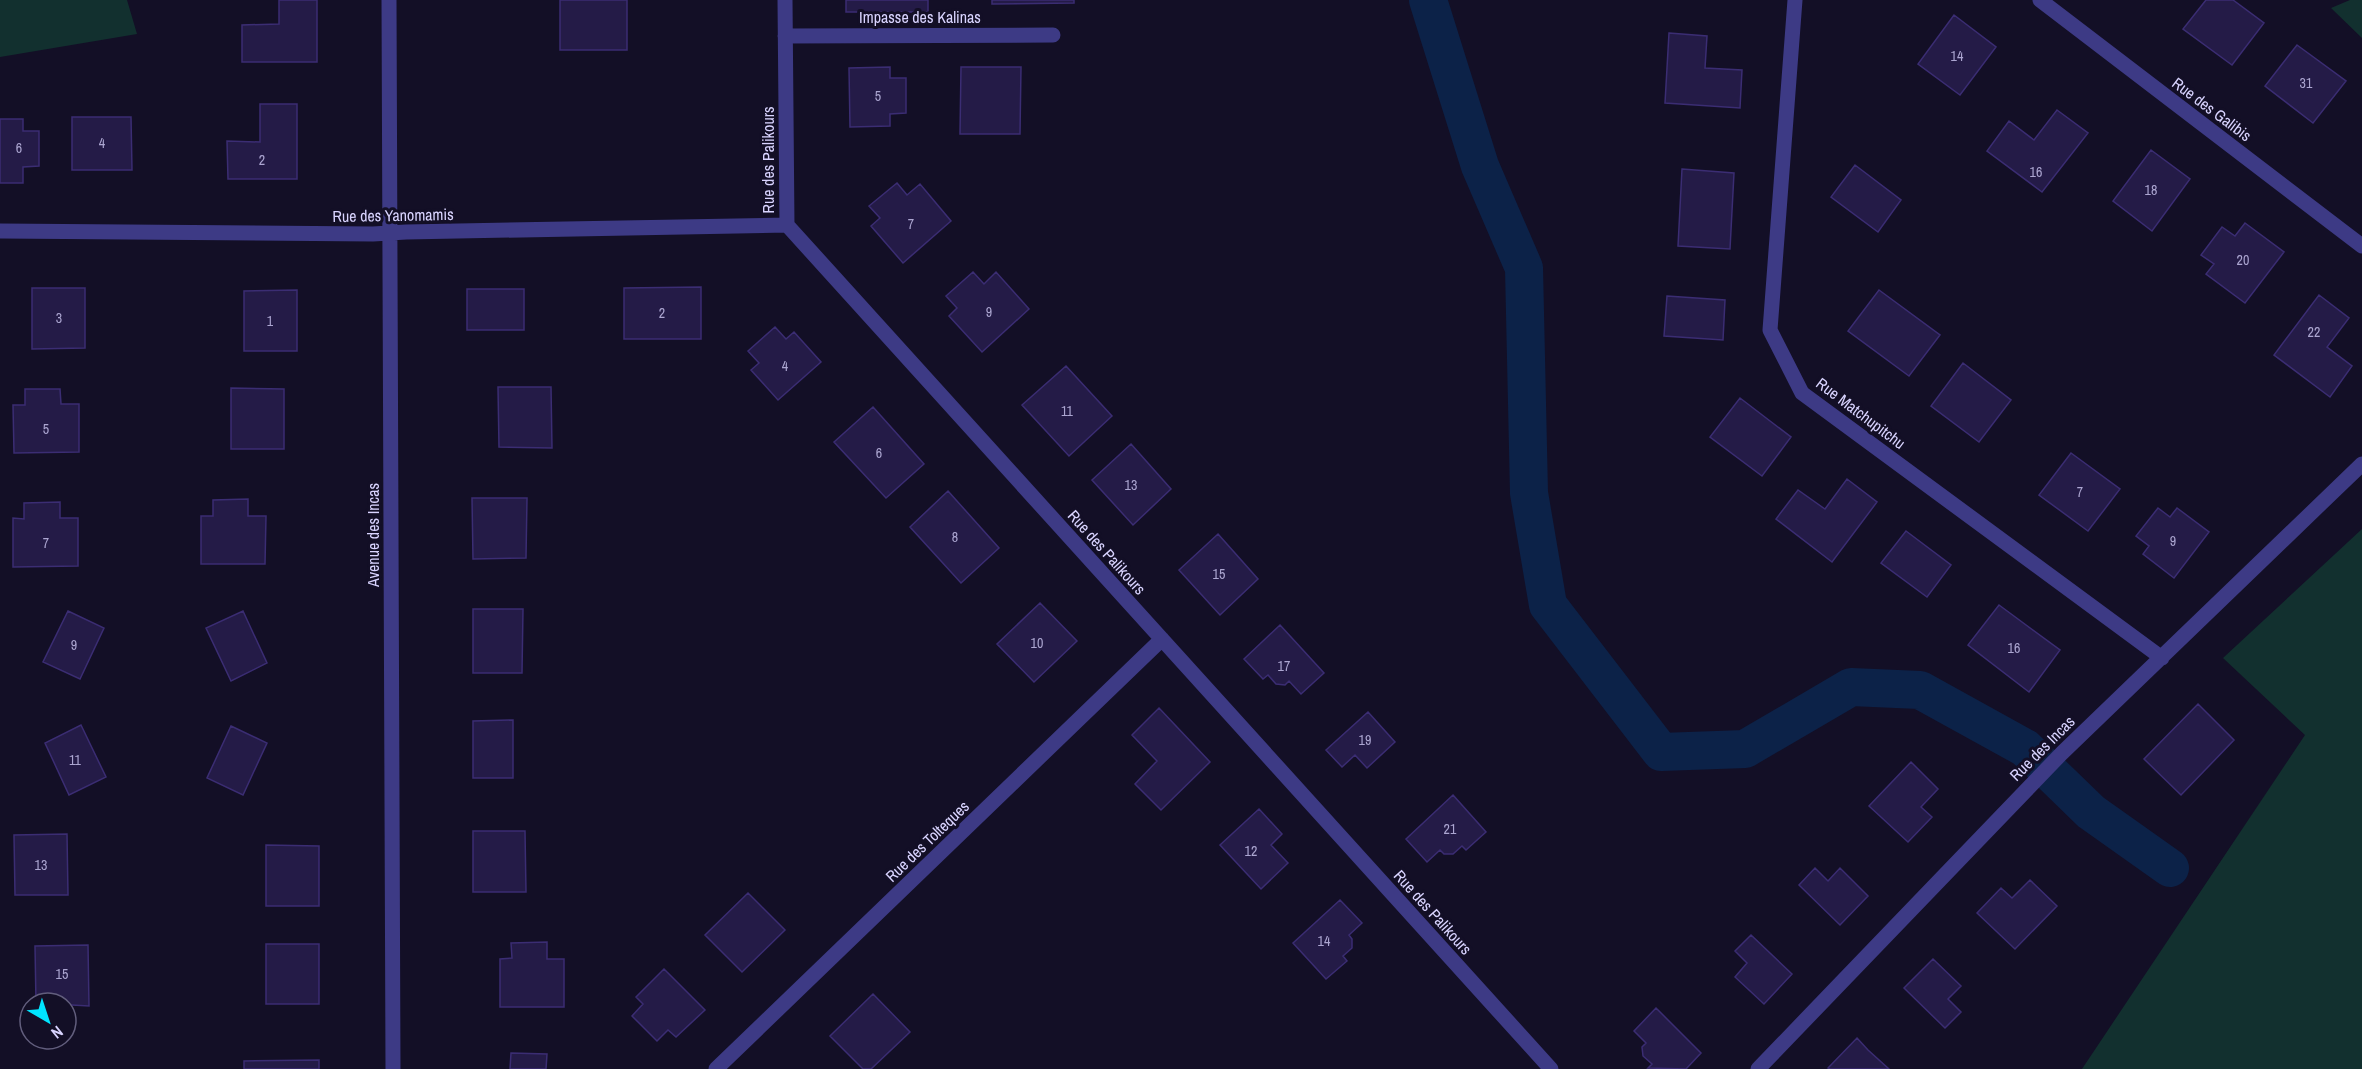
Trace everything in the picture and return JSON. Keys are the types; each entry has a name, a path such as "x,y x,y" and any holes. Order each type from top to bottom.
{"street":[{"name":"Avenue des Incas","path":"389,0 393,1069"},
{"name":"Rue des Palikours","path":"785,0 786,225 1551,1069"},
{"name":"Rue Matchupitchu","path":"1795,0 1770,330 1802,393 2162,658"},
{"name":"Rue des Galibis","path":"2040,0 2362,246"},
{"name":"Impasse des Kalinas","path":"786,36 1053,35"},
{"name":"Rue des Yanomamis","path":"0,231 390,233 786,225"},
{"name":"Rue des Incas","path":"1758,1069 2032,783 2362,464"},
{"name":"Rue des Tolteques","path":"716,1069 1162,639"}],"green space":[{"path":"0,0 127,0 137,34 0,57"},
{"path":"2350,0 2362,0 2362,38 2331,8"},
{"path":"2362,529 2362,1069 2082,1069 2305,735 2223,658"}],"building":[{"path":"279,0 317,0 317,62 242,62 242,25 279,24"},
{"path":"560,0 627,0 627,50 560,50"},
{"path":"846,0 928,0 928,12 846,12"},
{"path":"992,0 1074,0 1074,3 992,4"},
{"path":"2206,0 2233,0 2264,23 2232,65 2183,29"},
{"path":"1954,15 1996,47 1960,95 1918,64"},
{"path":"1669,33 1707,36 1705,68 1742,70 1740,108 1665,103"},
{"path":"2297,45 2346,81 2313,123 2265,86"},
{"path":"890,67 890,78 906,78 906,113 890,114 890,126 850,127 849,68"},
{"path":"961,67 1021,67 1020,134 960,134"},
{"path":"260,104 297,104 297,179 228,179 227,141 260,142"},
{"path":"2057,110 2088,133 2042,192 1987,151 2009,121 2034,140"},
{"path":"72,117 131,117 132,170 72,170"},
{"path":"0,119 23,119 23,131 39,131 39,166 23,167 23,183 0,183"},
{"path":"2151,150 2190,179 2152,231 2113,201"},
{"path":"1855,165 1901,200 1878,232 1831,197"},
{"path":"1682,169 1734,173 1730,249 1678,246"},
{"path":"897,183 907,195 920,184 951,221 903,263 871,226 880,218 869,206"},
{"path":"2245,223 2284,252 2245,303 2206,274 2214,264 2201,255 2222,227 2235,236"},
{"path":"973,272 984,284 996,272 1029,309 982,352 949,316 957,308 946,296"},
{"path":"701,287 701,339 624,339 624,288"},
{"path":"32,288 85,288 85,348 32,349"},
{"path":"467,289 524,289 524,330 467,330"},
{"path":"297,290 297,351 244,351 244,291"},
{"path":"1879,290 1940,335 1909,376 1848,331"},
{"path":"2319,295 2349,318 2327,347 2352,366 2330,397 2274,355"},
{"path":"1667,296 1725,300 1723,340 1664,336"},
{"path":"775,327 786,339 794,332 821,362 778,400 751,370 759,363 748,351"},
{"path":"1963,363 2011,400 1979,442 1931,406"},
{"path":"1066,366 1112,416 1069,456 1022,405"},
{"path":"498,387 551,387 552,448 499,447"},
{"path":"231,388 284,389 284,449 231,449"},
{"path":"25,389 60,389 61,404 79,404 79,452 14,453 13,405 25,405"},
{"path":"1740,398 1791,437 1762,476 1710,437"},
{"path":"873,407 924,464 886,498 834,442"},
{"path":"1131,444 1171,489 1133,525 1092,480"},
{"path":"2071,453 2120,489 2088,531 2039,495"},
{"path":"1847,479 1877,502 1832,562 1776,519 1798,490 1825,509"},
{"path":"948,491 999,548 961,583 910,527"},
{"path":"472,498 527,498 526,558 473,559"},
{"path":"248,499 248,516 266,516 265,564 201,564 201,516 213,516 213,500"},
{"path":"60,502 60,518 78,518 78,566 13,567 13,518 24,519 24,503"},
{"path":"2158,508 2170,517 2177,508 2209,532 2174,578 2143,554 2149,546 2136,536"},
{"path":"1906,531 1951,565 1927,597 1881,563"},
{"path":"1218,534 1258,579 1220,615 1179,570"},
{"path":"1040,603 1077,641 1034,682 997,644"},
{"path":"1999,605 2060,650 2029,692 1968,645"},
{"path":"473,609 523,609 522,673 473,673"},
{"path":"68,611 104,628 80,679 43,662"},
{"path":"243,611 267,663 231,681 206,628"},
{"path":"1280,625 1324,673 1301,694 1289,681 1285,685 1276,684 1268,675 1263,679 1244,659"},
{"path":"2198,704 2234,740 2181,795 2144,759"},
{"path":"1159,708 1210,762 1161,810 1135,784 1157,761 1132,735"},
{"path":"1368,712 1395,742 1367,768 1355,755 1342,767 1326,750"},
{"path":"513,720 513,778 473,778 473,721"},
{"path":"81,725 106,777 69,795 45,743"},
{"path":"231,726 267,743 243,795 207,778"},
{"path":"1911,762 1938,789 1921,807 1932,817 1908,842 1869,806"},
{"path":"1453,795 1486,832 1466,850 1462,846 1453,854 1444,854 1440,850 1427,862 1406,839"},
{"path":"1259,809 1282,834 1271,845 1288,863 1261,889 1220,845"},
{"path":"473,831 525,831 526,892 473,892"},
{"path":"67,834 68,895 15,895 14,835"},
{"path":"266,845 319,846 319,906 266,906"},
{"path":"1815,868 1828,881 1840,868 1868,896 1840,925 1799,885"},
{"path":"2030,880 2057,906 2015,949 1977,913 2001,888 2012,898"},
{"path":"748,893 785,930 742,972 705,935"},
{"path":"1340,900 1362,923 1349,935 1352,939 1352,948 1343,956 1347,961 1326,979 1293,943"},
{"path":"1751,935 1792,974 1764,1004 1735,977 1747,963 1735,951"},
{"path":"547,942 547,959 564,959 564,1007 500,1007 500,959 512,958 511,943"},
{"path":"266,944 319,944 319,1004 266,1004"},
{"path":"88,945 89,1006 78,1005 78,991 36,991 35,946"},
{"path":"1933,959 1961,986 1948,999 1961,1012 1945,1028 1904,988"},
{"path":"664,969 705,1010 676,1037 668,1030 657,1041 632,1016 643,1004 636,997"},
{"path":"873,994 910,1032 871,1069 863,1069 830,1036"},
{"path":"1656,1008 1701,1053 1686,1069 1648,1068 1652,1064 1643,1056 1642,1047 1646,1043 1634,1031"},
{"path":"1857,1038 1868,1050 1889,1069 1828,1068"},
{"path":"511,1053 547,1054 546,1069 510,1069"},
{"path":"319,1060 319,1069 244,1069 244,1061"}],"waterway":[{"path":"1428,0 1480,166 1524,268 1529,493 1548,605 1661,752 1745,749 1851,687 1920,690 2025,748 2091,812 2170,868"}]}
